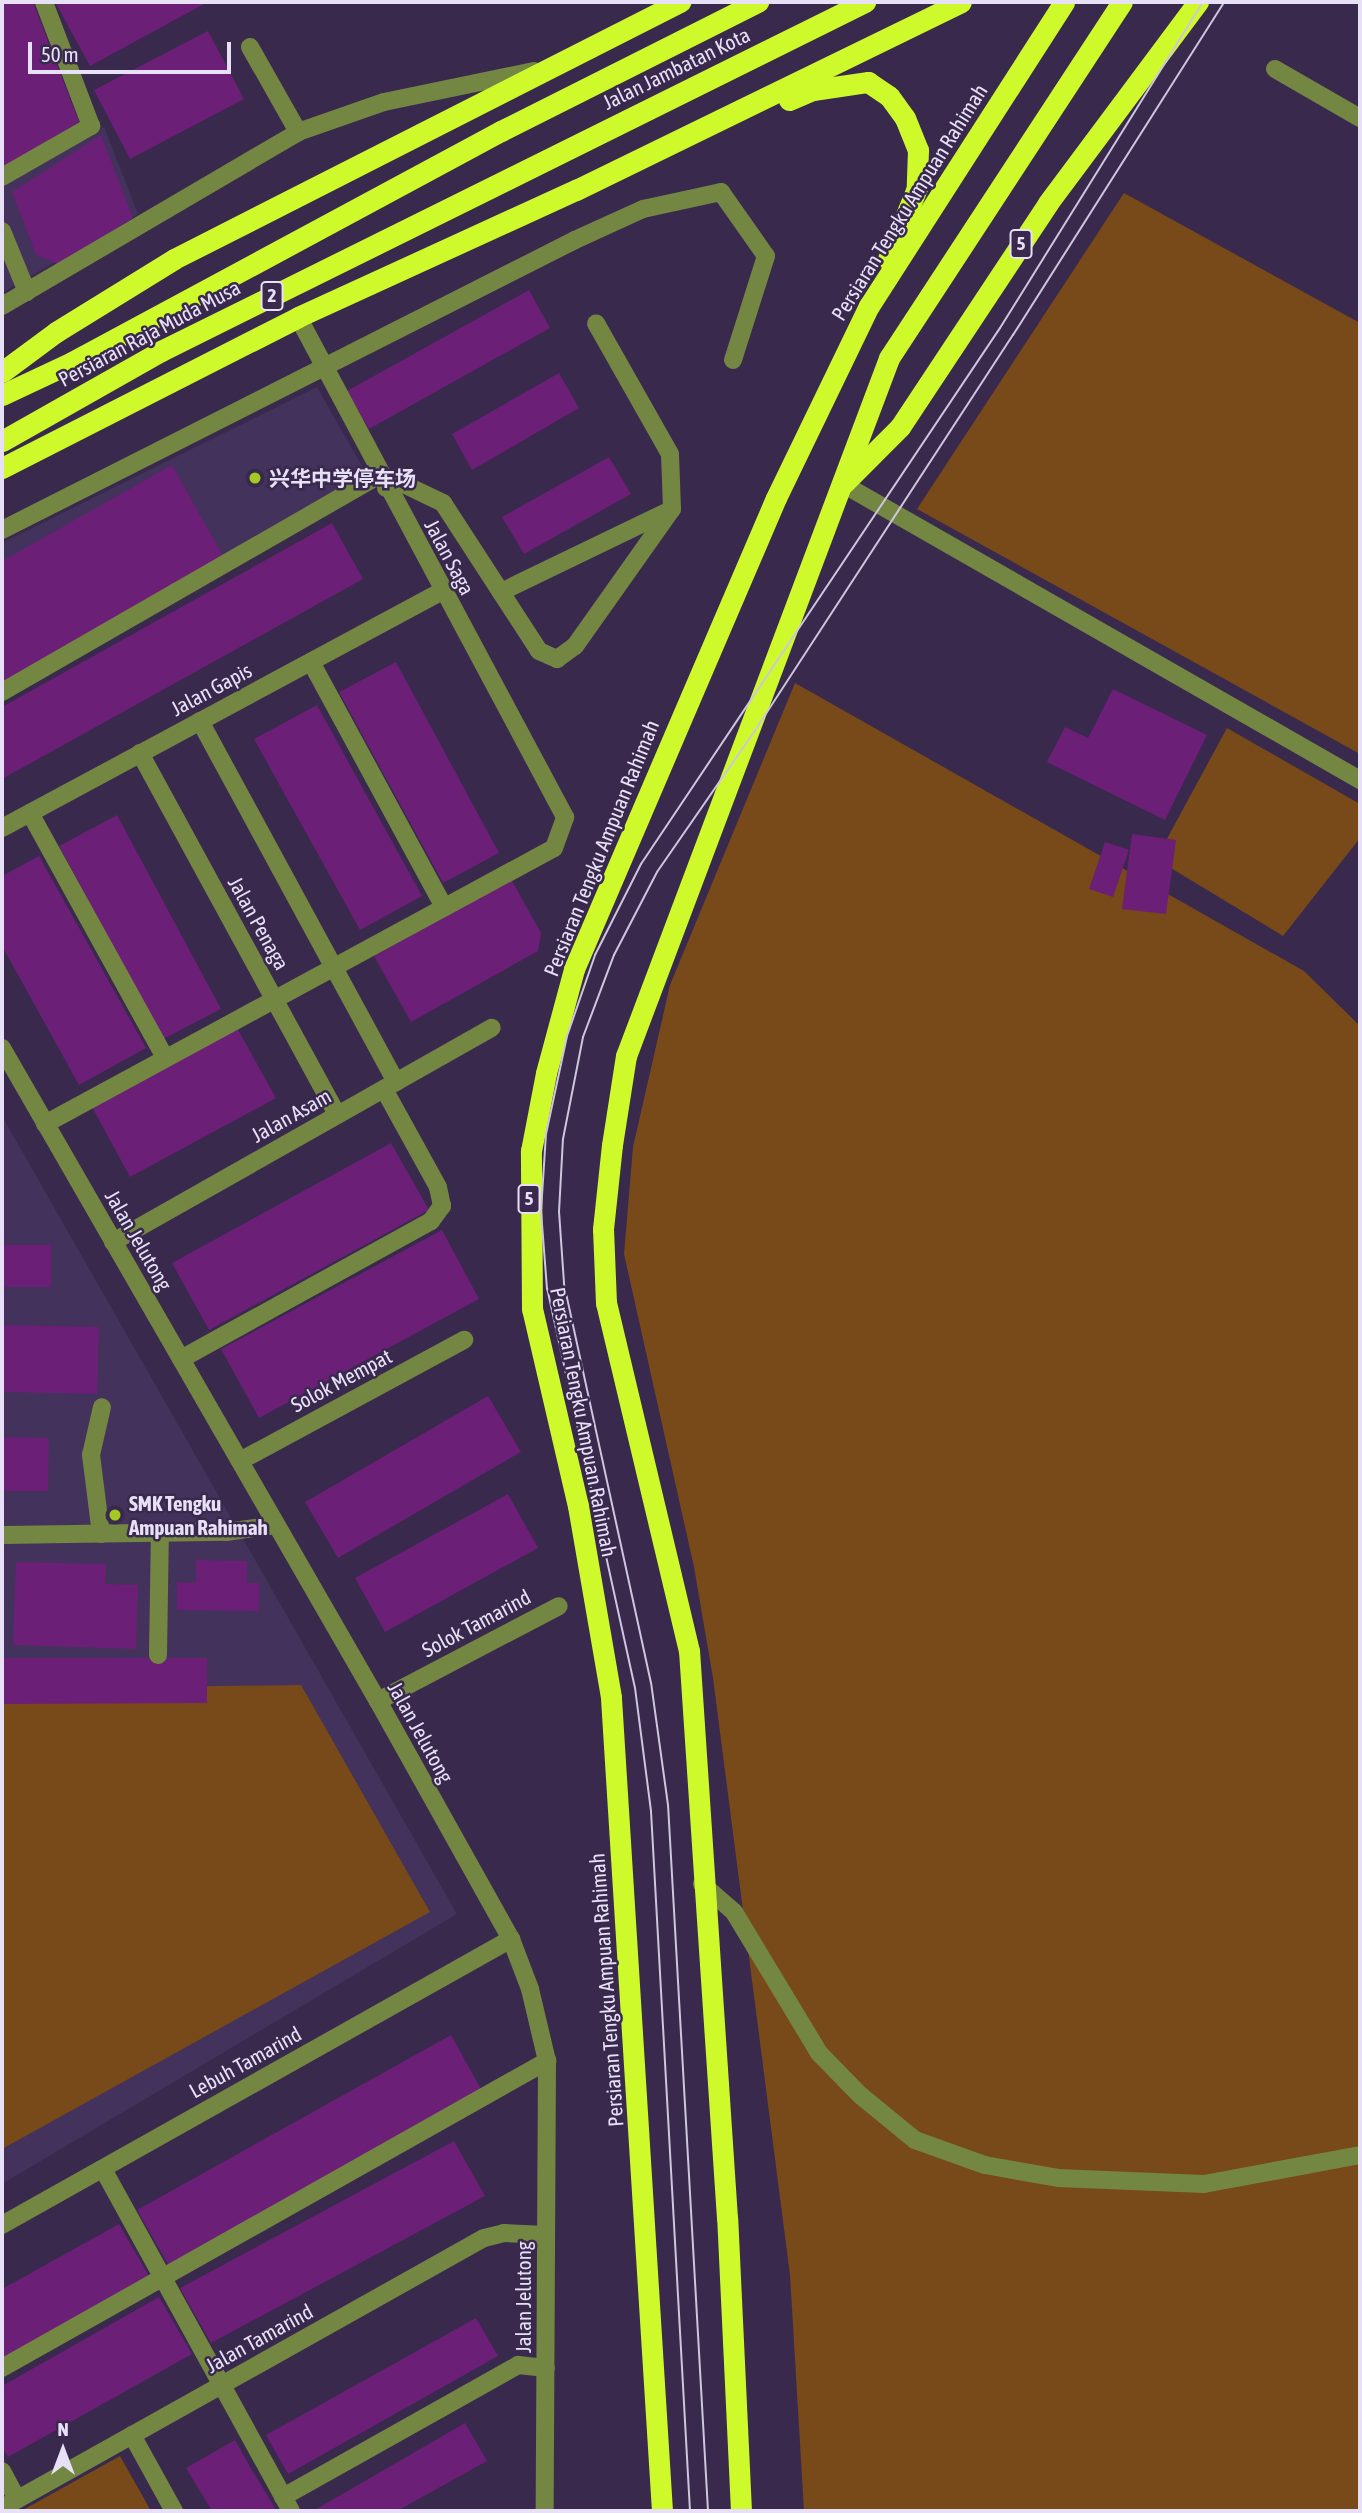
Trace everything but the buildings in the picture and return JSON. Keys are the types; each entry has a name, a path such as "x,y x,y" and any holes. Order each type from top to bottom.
{"highway":[{"path":"2,372 56,332 174,259 537,71 680,2"},
{"name":"Jalan Jambatan Kota","path":"501,131 758,2"},
{"name":"Jalan Jambatan Kota","path":"546,159 865,2"},
{"name":"Persiaran Tengku Ampuan Rahimah","path":"662,2511 611,1697 578,1506 532,1309 531,1151 546,1073 574,970 707,652 869,306 1064,2"},
{"name":"5","path":"843,484 862,419 889,358 1122,2"},
{"name":"5","path":"843,484 900,427 1048,203 1198,2"},
{"path":"2,468 298,317 576,190 957,3"},
{"path":"576,190 813,90 868,82 889,96 918,150 916,188 869,306"},
{"name":"Persiaran Raja Muda Musa","path":"2,395 501,131"},
{"name":"Persiaran Raja Muda Musa","path":"2,441 161,351 546,159"},
{"name":"Persiaran Tengku Ampuan Rahimah","path":"741,2511 727,2218 702,1884 689,1651 606,1304 603,1229 626,1056 843,484"}],"street":[{"path":"2,177 91,126 44,2"},
{"path":"250,47 298,132"},
{"path":"1275,69 1360,118"},
{"path":"2,306 298,132 384,102 537,71"},
{"path":"2,530 643,209 721,192 766,256 733,360"},
{"path":"2,231 27,292"},
{"name":"Jalan Saga","path":"298,317 323,371 565,817 554,848 444,907"},
{"path":"2,692 383,481 396,480 443,503 539,651 557,659 575,646 672,509 670,454 596,323"},
{"path":"843,484 1360,780"},
{"path":"500,592 672,509"},
{"name":"Jalan Gapis","path":"2,828 442,591"},
{"path":"45,1124 444,907 311,662"},
{"path":"181,1359 431,1221 442,1206 438,1187 334,967 200,721"},
{"name":"Jalan Penaga","path":"140,753 337,1115"},
{"path":"30,813 165,1058"},
{"name":"Jalan Asam","path":"113,1242 492,1028"},
{"name":"Jalan Jelutong","path":"2,1048 378,1701 510,1939 530,1989 547,2061 545,2511"},
{"name":"Solok Mempat","path":"240,1461 464,1340"},
{"path":"101,1534 91,1455 102,1407"},
{"path":"2,1535 160,1534 276,1525"},
{"path":"158,1655 160,1534"},
{"name":"Solok Tamarind","path":"378,1701 559,1605"},
{"path":"702,1884 734,1912 819,2053 860,2095 915,2140 985,2165 1058,2178 1204,2184 1360,2155"},
{"name":"Lebuh Tamarind","path":"2,2225 510,1939"},
{"path":"2,2368 547,2061"},
{"path":"103,2168 287,2504 518,2365 546,2368"},
{"name":"Jalan Tamarind","path":"9,2503 484,2238 504,2233 546,2235"},
{"path":"132,2435 174,2511"},
{"path":"2,2471 9,2503"}],"shaded area":[{"path":"104,127 138,214 2,293 2,184"},
{"path":"1124,193 1360,323 1360,754 917,509"},
{"path":"317,387 366,473 2,684 2,543"},
{"path":"795,683 1304,971 1360,1026 1360,2511 804,2511 790,2275 713,1678 694,1567 624,1254 633,1147 670,985"},
{"path":"1227,728 1360,804 1360,838 1283,936 1156,859"},
{"name":"SMK Tengku Ampuan Rahimah","path":"2,1116 457,1914 2,2184"},
{"path":"301,1685 430,1912 2,2149 2,1689"},
{"path":"120,2456 151,2511 21,2511"}],"tram line":[{"path":"690,2511 651,1811 635,1688 547,1289 541,1211 546,1134 567,1036 595,955 641,864 1000,328 1203,2"},
{"path":"708,2511 668,1805 651,1683 564,1283 559,1212 563,1139 583,1037 614,955 657,872 754,732 1013,335 1224,2"}],"place":[{"name":"兴华中学停车场","path":"255,478"},
{"name":"SMK Tengku Ampuan Rahimah","path":"115,1515"}]}
